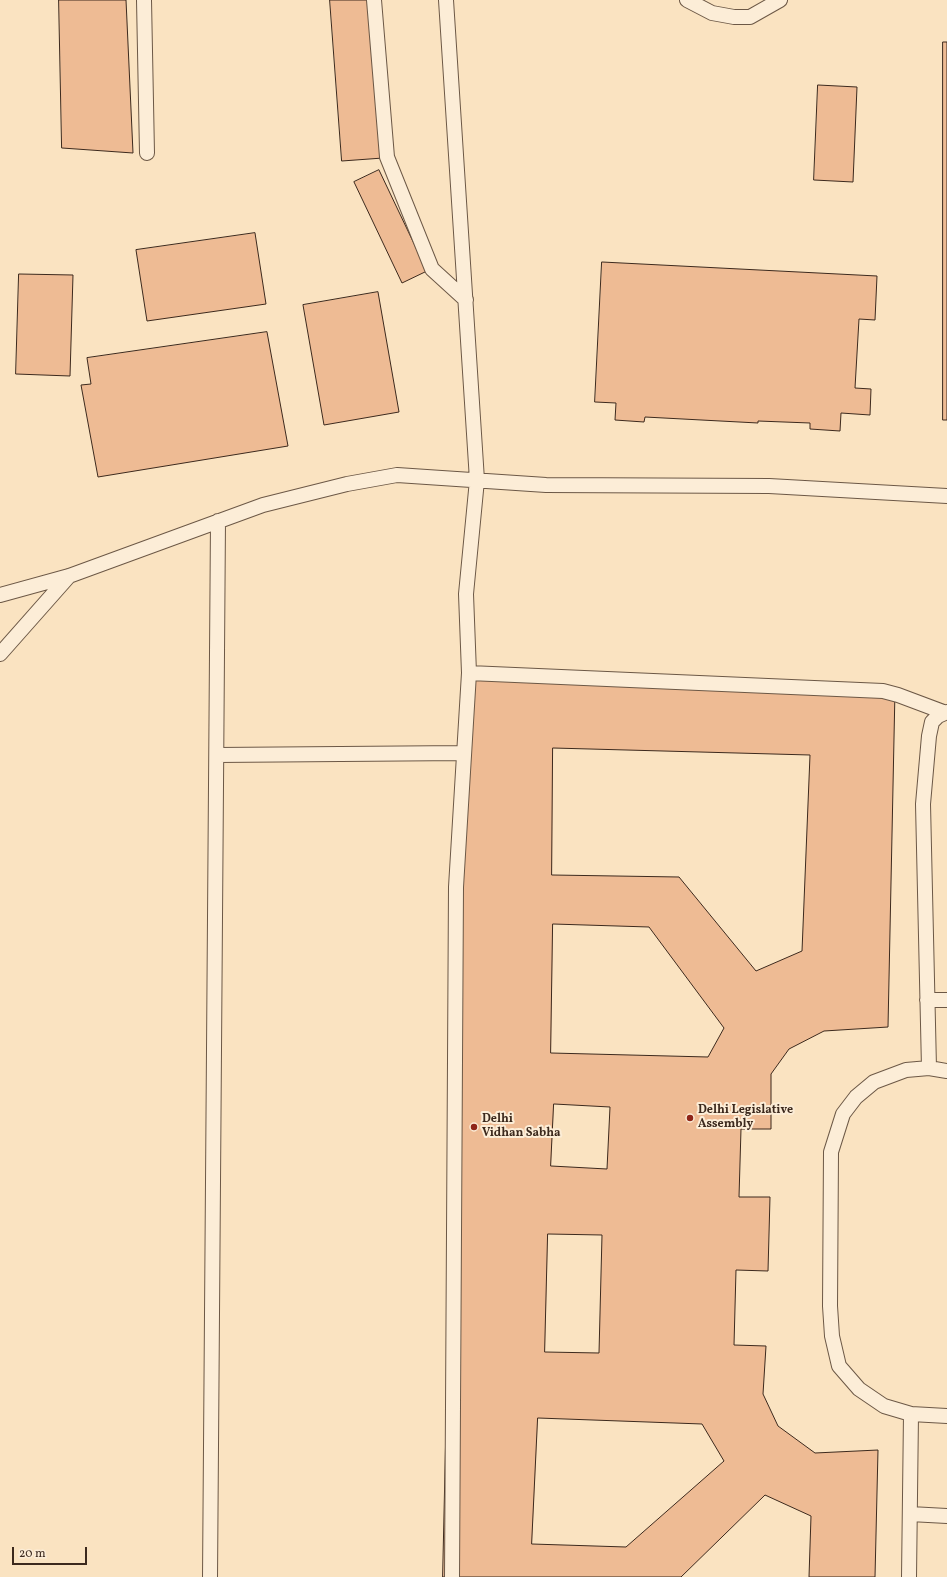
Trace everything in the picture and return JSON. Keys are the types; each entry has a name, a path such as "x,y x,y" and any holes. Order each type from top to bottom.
{"lane":[{"path":"144,0 147,153"},
{"path":"374,0 387,157 432,269 466,300"},
{"path":"446,0 477,480 466,594 469,673 456,887 452,1577"},
{"path":"687,0 712,13 750,17 780,0"},
{"path":"0,595 68,576 263,505 347,484 397,475 554,485 769,486 947,496"},
{"path":"210,1577 218,521"},
{"path":"0,654 68,576"},
{"path":"469,673 883,691 946,712"},
{"path":"929,1068 923,804 928,736 932,722 938,716 946,712"},
{"path":"217,755 464,753"},
{"path":"927,1000 947,1000"},
{"path":"947,1071 929,1068 906,1070 874,1082 856,1097 843,1114 831,1152 830,1306 832,1336 839,1366 859,1390 884,1406 911,1414 947,1416"},
{"path":"909,1577 911,1414"},
{"path":"910,1514 947,1516"}],"building":[{"path":"59,0 126,0 133,153 62,148"},
{"path":"330,0 370,0 383,158 342,161"},
{"path":"943,42 947,42 947,420 943,420"},
{"path":"818,85 857,87 853,182 814,180"},
{"path":"379,170 427,271 402,283 354,182"},
{"path":"255,233 266,304 147,321 136,250"},
{"path":"602,262 877,276 875,320 859,319 855,388 871,389 870,415 841,413 840,431 810,429 810,423 758,421 758,423 645,417 644,422 615,420 616,403 595,402"},
{"path":"19,274 73,275 70,376 16,374"},
{"path":"378,292 399,412 324,425 303,305"},
{"path":"267,332 288,446 98,477 81,385 91,384 87,358"},
{"name":"Delhi Legislative Assembly","path":"463,679 895,690 888,1027 824,1031 789,1049 771,1074 771,1129 741,1129 739,1197 770,1197 768,1271 736,1270 734,1345 766,1346 763,1394 778,1426 815,1453 878,1450 875,1577 809,1577 811,1516 765,1495 681,1577 443,1577","holes":["553,748 810,755 802,951 756,971 679,877 552,875","553,924 649,927 724,1028 708,1057 551,1053","554,1104 610,1107 607,1169 551,1166","548,1234 602,1235 599,1353 545,1352","538,1418 702,1424 724,1461 626,1547 532,1544"]}],"place":[{"name":"Delhi Legislative Assembly","path":"690,1118"},
{"name":"Delhi Vidhan Sabha","path":"474,1127"}]}
